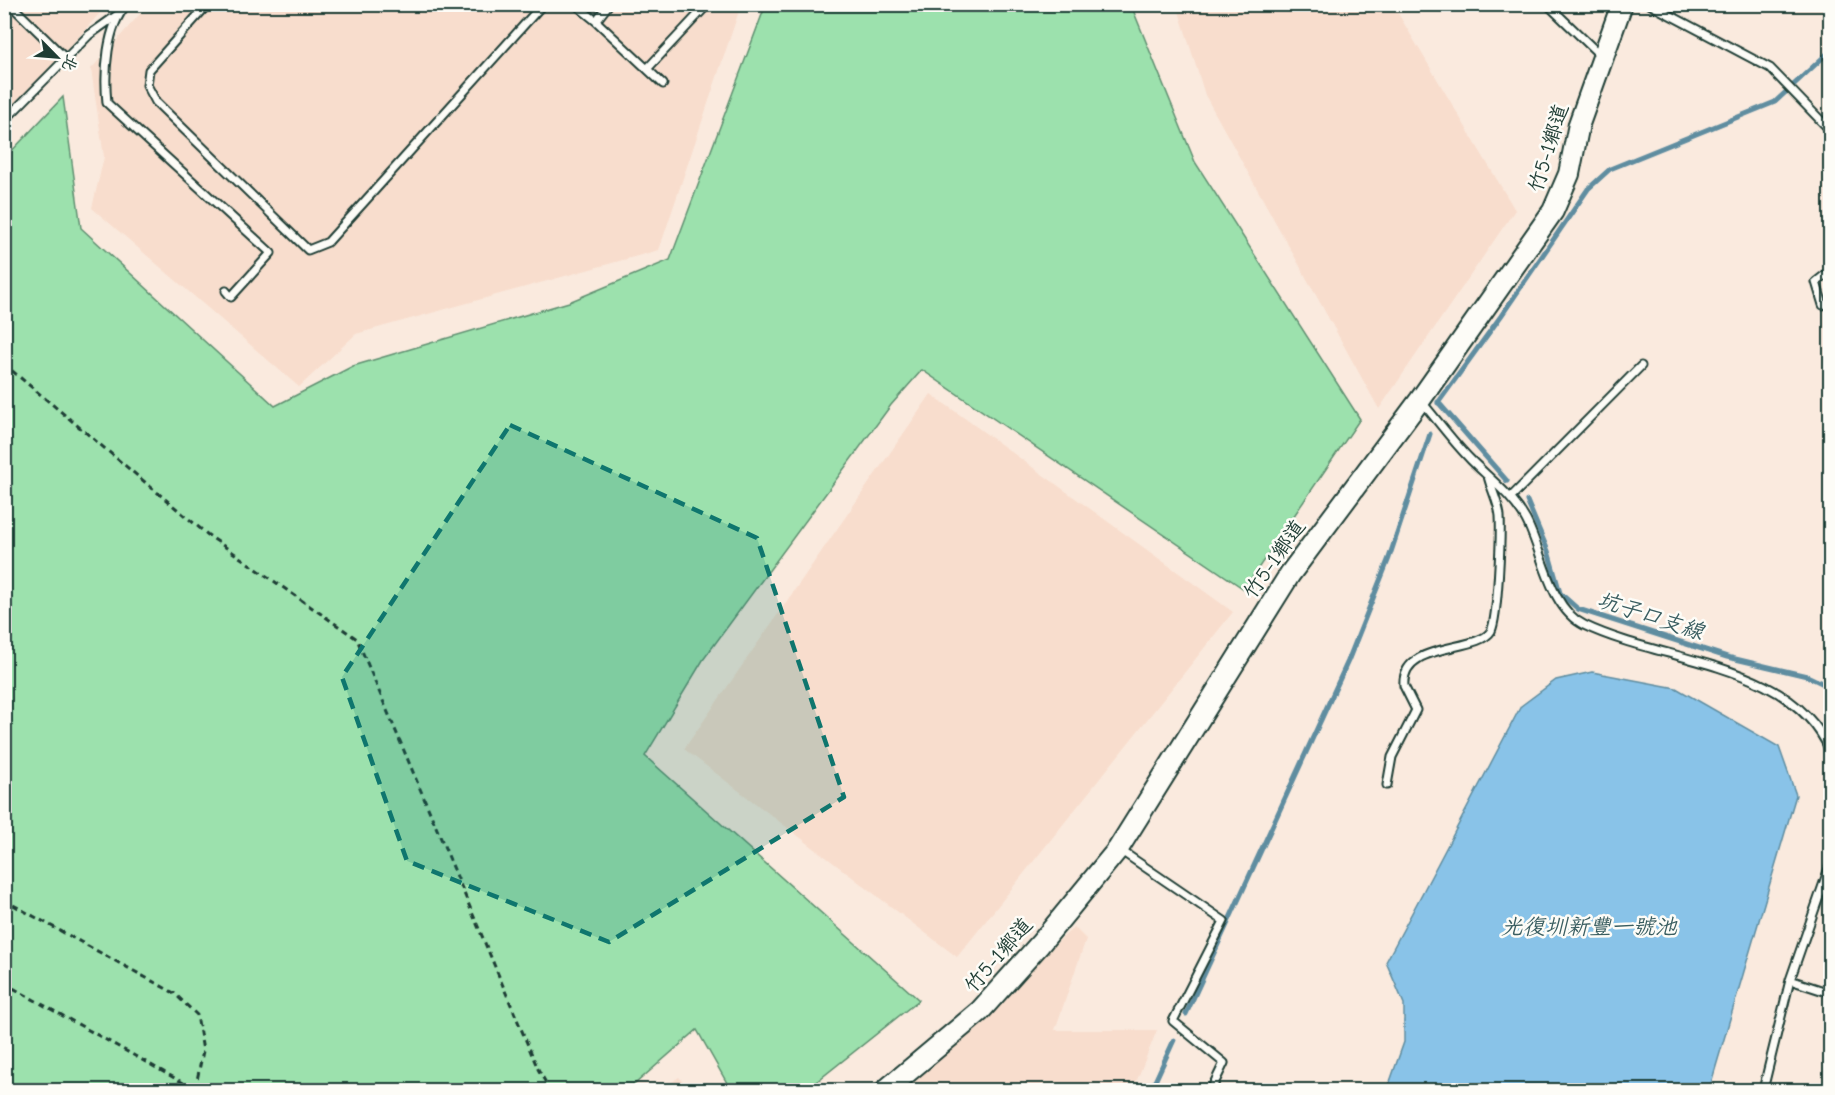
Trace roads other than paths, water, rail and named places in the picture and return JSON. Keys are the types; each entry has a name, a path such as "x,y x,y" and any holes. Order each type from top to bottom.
{"street":[{"name":"竹5-1鄉道","path":"886,1090 980,1011 1040,944 1118,849 1290,574 1420,400 1553,211 1569,174 1580,124 1622,4"}],"lane":[{"path":"10,4 66,59"},
{"path":"4,121 89,35 120,13 127,4"},
{"path":"208,4 149,70 147,85 156,102 308,250 328,242 543,4"},
{"path":"575,4 663,84"},
{"path":"596,21 609,4"},
{"path":"647,69 708,4"},
{"path":"1547,4 1603,58"},
{"path":"1649,4 1770,68 1830,130"},
{"path":"120,13 108,53 107,102 271,253 231,297 226,291"},
{"path":"1822,305 1816,282 1830,271"},
{"path":"1510,498 1641,366"},
{"path":"1420,400 1510,498 1533,534 1553,591 1582,624 1733,674 1781,693 1806,712 1822,731 1830,751"},
{"path":"1387,785 1392,757 1416,710 1404,686 1407,671 1428,653 1481,638 1491,631 1495,612 1500,514 1488,476"},
{"path":"1118,849 1224,921 1173,1021 1224,1063 1211,1090"},
{"path":"1763,1090 1790,980 1830,865"},
{"path":"1790,980 1830,993"}],"water":[{"name":"光復圳新豐一號池","path":"1592,672 1676,688 1779,747 1796,795 1709,1090 1387,1090 1404,1042 1404,1004 1386,962 1521,706 1556,680"}],"waterway":[{"path":"1438,403 1588,189 1610,169 1775,102 1830,51"},
{"name":"坑子口支線","path":"1438,402 1507,481"},
{"path":"1186,1014 1348,661 1389,558 1430,434"},
{"name":"坑子口支線","path":"1527,501 1548,551 1560,593 1578,609 1727,657 1807,676 1830,687"},
{"path":"1151,1090 1174,1040"}]}
